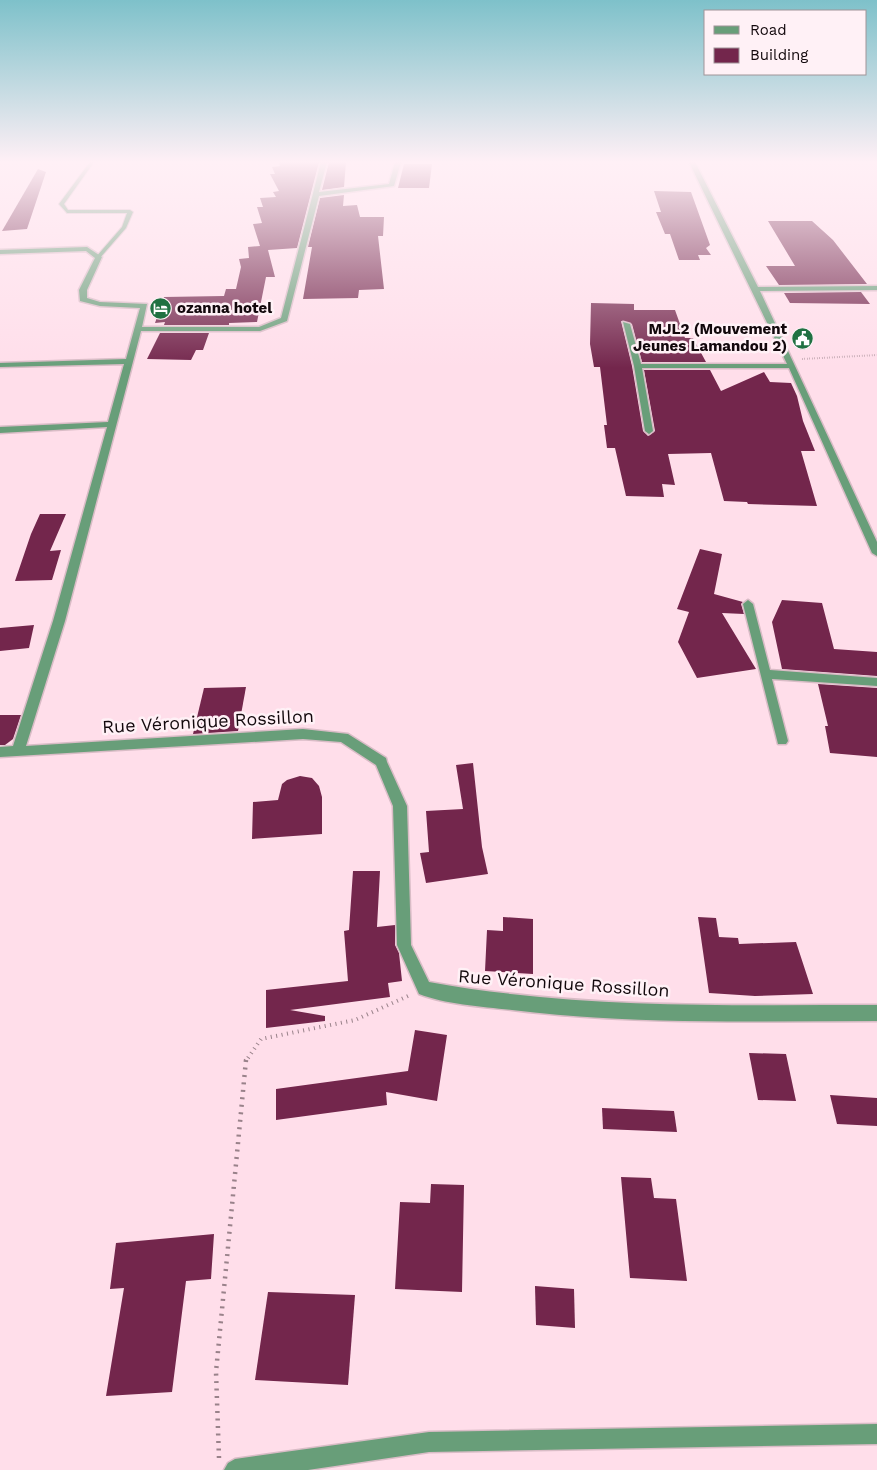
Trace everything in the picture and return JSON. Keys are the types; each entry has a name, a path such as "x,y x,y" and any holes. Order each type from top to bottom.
{"street":[{"path":"138,329 260,329 284,319 307,231"},
{"path":"727,231 791,363 877,553"},
{"path":"0,252 87,249 99,257 83,290 83,299 100,304 144,306 59,622 18,751"},
{"path":"756,289 877,288"},
{"path":"626,324 638,366 649,431"},
{"path":"0,365 130,361"},
{"path":"638,366 791,363"},
{"path":"0,430 112,424"},
{"path":"748,604 782,742"},
{"path":"766,674 877,682"},
{"name":"Rue Véronique Rossillon","path":"0,752 303,734 344,737 381,762 400,806 404,945 424,989 477,1000 626,1012 877,1013"},
{"path":"227,1465 429,1442 877,1434"}],"lane":[{"path":"99,257 121,231"}],"path":[{"path":"791,363 877,355"},
{"path":"227,1465 216,1372 246,1060 261,1039 355,1020 424,989"}],"building":[{"path":"255,231 301,231 297,248 268,250 275,277 266,277 257,322 229,323 229,325 164,325 165,322 155,323 164,297 224,296 226,289 236,289 241,267 239,259 249,258 248,247 260,246"},
{"path":"312,231 383,231 383,236 378,236 384,289 359,290 358,298 303,299 312,247 308,247"},
{"path":"664,231 705,231 710,245 706,248 711,255 698,255 700,260 679,260 670,234 665,234"},
{"path":"774,231 823,231 833,240 867,284 779,285 766,266 795,266"},
{"path":"861,292 870,304 790,303 784,293"},
{"path":"591,303 634,304 634,310 675,310 685,338 693,338 706,362 642,362 632,324 621,321 632,366 643,431 648,436 655,431 644,370 710,370 721,391 764,372 770,382 791,383 815,451 801,451 817,506 748,504 747,502 724,501 711,453 668,454 675,485 662,484 664,497 626,496 615,448 607,448 604,425 607,425 600,367 594,367 590,344"},
{"path":"160,333 209,333 203,350 196,350 191,360 147,359"},
{"path":"40,514 66,514 50,551 61,550 52,580 15,581 31,534"},
{"path":"700,549 722,554 714,594 743,602 741,604 744,614 722,613 756,669 697,678 678,642 689,612 677,609"},
{"path":"782,600 822,603 834,649 877,652 877,676 782,669 772,622"},
{"path":"34,625 29,648 0,651 0,628"},
{"path":"818,684 877,688 877,757 830,753 825,726 828,726"},
{"path":"246,687 238,731 193,734 204,688"},
{"path":"0,715 21,715 13,739 5,745 0,745"},
{"path":"473,763 482,847 488,874 426,883 420,853 429,852 426,811 463,809 456,765"},
{"path":"300,776 312,778 319,786 322,797 322,834 252,839 253,802 278,800 282,784 287,780"},
{"path":"353,871 380,871 377,927 395,925 395,945 399,953 402,981 388,983 390,997 290,1010 325,1016 325,1021 266,1028 266,990 348,981 344,931 349,930"},
{"path":"503,917 533,919 533,974 485,971 487,930 503,931"},
{"path":"698,917 716,918 719,937 738,938 739,944 796,942 813,994 755,996 709,993"},
{"path":"415,1030 447,1035 437,1101 386,1092 387,1105 276,1120 276,1089 408,1071"},
{"path":"749,1053 786,1054 796,1101 758,1100"},
{"path":"830,1095 877,1098 877,1126 837,1124"},
{"path":"602,1108 674,1111 677,1132 603,1129"},
{"path":"621,1177 651,1178 654,1198 676,1199 687,1281 630,1278"},
{"path":"431,1184 464,1185 462,1292 395,1289 400,1202 430,1203"},
{"path":"214,1234 211,1279 186,1281 172,1392 106,1396 124,1288 110,1289 116,1243"},
{"path":"535,1286 574,1289 575,1328 536,1325"},
{"path":"268,1292 355,1295 348,1385 255,1380"}],"place":[{"name":"ozanna hotel","path":"161,308"},
{"name":"MJL2 (Mouvement Jeunes Lamandou 2)","path":"803,338"}]}
